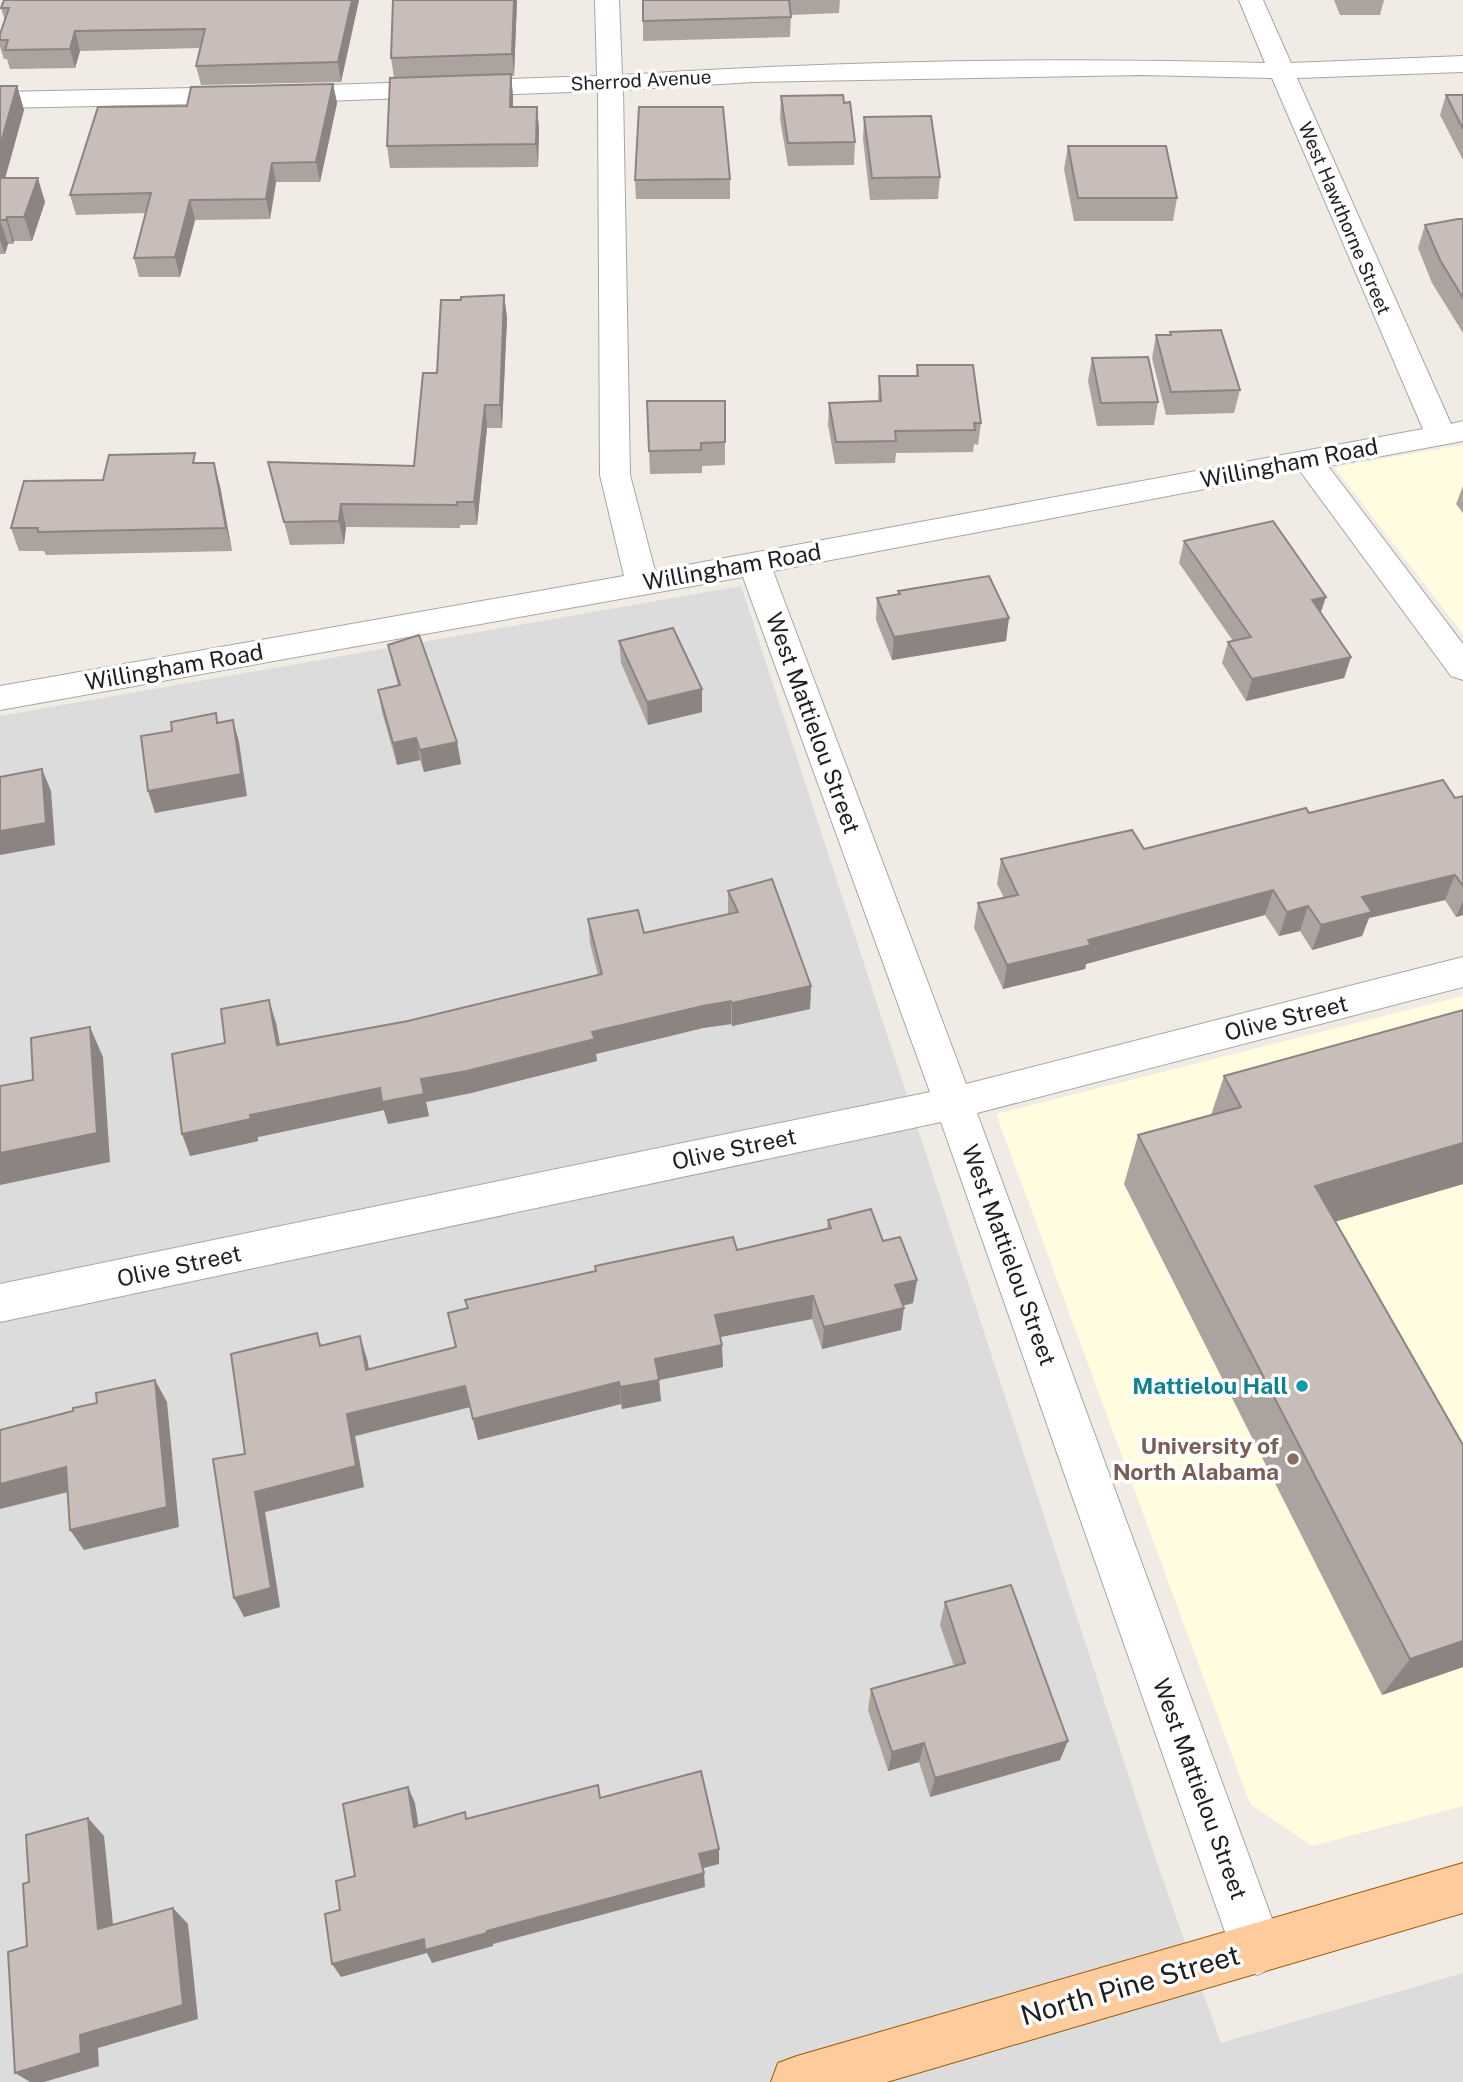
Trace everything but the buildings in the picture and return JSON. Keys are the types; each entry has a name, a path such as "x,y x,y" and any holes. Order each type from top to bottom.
{"main road":[{"name":"North Pine Street","path":"797,2082 1463,1888"}],"street":[{"path":"607,0 608,83 613,160 615,475 642,584"},
{"name":"West Hawthorne Street","path":"1251,0 1365,266 1452,433"},
{"name":"Sherrod Avenue","path":"0,100 608,83 753,74 1142,66 1283,71 1463,64"},
{"name":"Willingham Road","path":"0,698 754,564 1452,433"},
{"path":"1307,459 1463,668"},
{"name":"West Mattielou Street","path":"754,564 954,1102 1257,1949"},
{"name":"Olive Street","path":"0,1303 954,1102 1463,972"}],"shaded area":[{"path":"1463,445 1463,634 1334,467"},
{"path":"741,586 1158,1866 1221,2043 1463,1973 1463,2082 0,2082 0,716"},
{"name":"University of North Alabama","path":"1463,996 1463,1806 1312,1846 1250,1804 996,1114"}],"place":[{"name":"Mattielou Hall","path":"1302,1386"},
{"name":"University of North Alabama","path":"1293,1459"}]}
